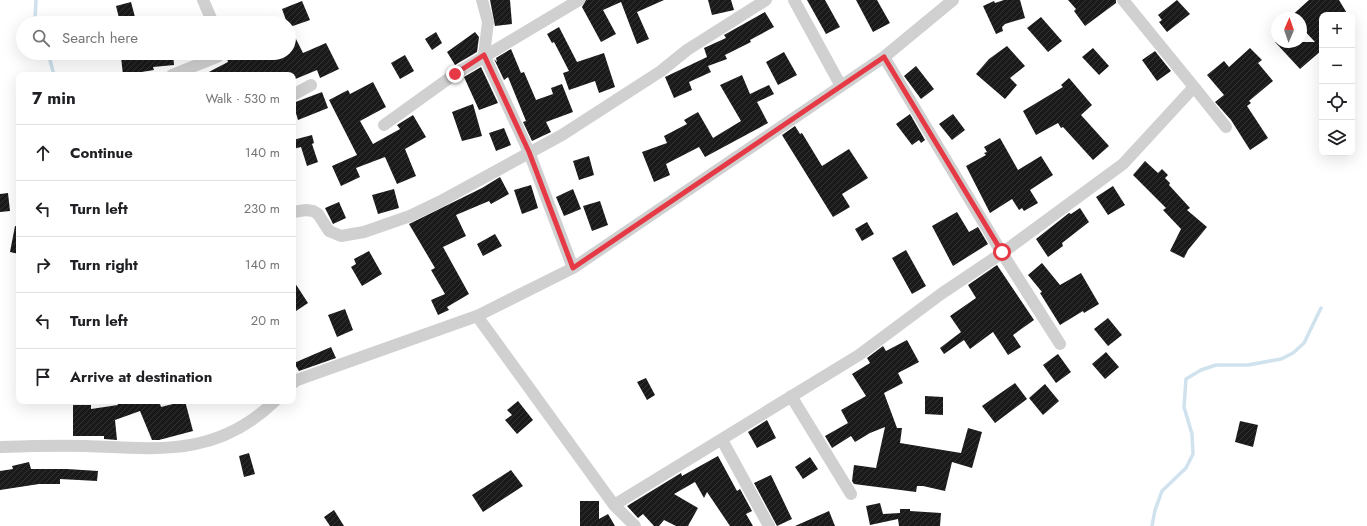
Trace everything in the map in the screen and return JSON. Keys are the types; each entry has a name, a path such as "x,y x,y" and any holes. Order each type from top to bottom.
{"street":[{"path":"203,0 210,16"},
{"path":"482,0 488,22 484,55 529,152 573,268"},
{"path":"384,125 484,55 579,0"},
{"path":"296,212 306,210 313,211 318,214 329,231 341,236 364,232 410,216 441,201 562,135 660,71 687,50 766,0"},
{"path":"794,0 841,86"},
{"path":"296,378 477,316 573,268 884,57 953,0"},
{"path":"1123,0 1226,127"},
{"path":"884,57 1002,252 1060,344"},
{"path":"179,72 206,60"},
{"path":"296,93 311,84"},
{"path":"614,505 859,355 941,294 1002,252 1123,164 1194,87"},
{"path":"477,316 614,505 635,526"},
{"path":"791,396 851,494"},
{"path":"0,447 38,445 167,449 199,444 242,427 253,421 272,404"},
{"path":"722,440 769,526"}],"building":[{"path":"490,0 510,0 512,24 495,26"},
{"path":"586,0 664,0 637,12 649,39 637,44 621,2 603,10 616,34 601,42 582,7"},
{"path":"708,0 731,0 734,10 712,15"},
{"path":"807,0 825,0 840,27 826,34"},
{"path":"856,0 877,0 890,23 873,32"},
{"path":"1004,0 1020,0 1025,18 1005,24 1002,27 1003,31 996,34 983,6 994,1 995,3"},
{"path":"1068,0 1116,0 1116,3 1085,26 1074,11 1076,9"},
{"path":"1177,0 1190,14 1167,32 1159,22 1162,20 1158,15"},
{"path":"1309,0 1339,0 1346,12 1319,12 1319,53 1300,69 1281,48 1307,48 1307,42 1315,42 1307,33 1307,12 1296,12"},
{"path":"302,1 310,20 296,25 296,16 284,16 282,9"},
{"path":"131,2 135,16 118,16 116,6"},
{"path":"765,12 774,27 750,40 751,42 725,55 727,59 708,66 711,72 689,82 692,90 674,98 665,77 707,57 704,48 726,38 724,35"},
{"path":"1041,17 1062,41 1048,52 1027,28"},
{"path":"559,27 577,62 604,53 615,87 599,93 595,81 569,90 563,73 569,71 554,42 552,43 547,34"},
{"path":"436,32 442,43 432,50 425,39"},
{"path":"475,32 479,37 477,52 455,65 447,52"},
{"path":"296,39 303,53 326,43 339,69 320,78 317,70 296,79 296,72 209,72 228,62 227,60 296,60"},
{"path":"1007,46 1025,66 1010,78 1017,85 1005,99 976,74 989,59"},
{"path":"1093,48 1109,66 1099,75 1082,57"},
{"path":"1250,48 1262,60 1258,63 1273,81 1249,101 1251,103 1247,106 1268,138 1250,150 1231,120 1215,102 1224,95 1207,75 1224,61 1229,67"},
{"path":"511,49 521,73 524,72 536,100 553,94 551,88 562,84 573,112 546,122 551,132 532,141 523,122 526,121 508,77 504,80 494,59 497,62 496,58"},
{"path":"1155,51 1171,71 1157,81 1142,60"},
{"path":"784,52 797,75 778,85 766,62"},
{"path":"405,55 414,71 400,79 391,63"},
{"path":"121,60 174,60 174,65 153,67 154,70 142,72 123,72"},
{"path":"916,66 934,89 921,99 904,76"},
{"path":"481,67 498,103 479,110 464,77"},
{"path":"742,75 750,94 769,85 774,94 757,102 768,123 705,157 699,147 666,164 670,175 654,182 642,152 667,143 664,136 687,124 684,120 698,112 713,138 741,121 720,85"},
{"path":"1069,78 1092,105 1081,115 1109,146 1093,160 1063,127 1061,128 1058,123 1036,135 1023,111 1063,87 1061,85"},
{"path":"373,82 386,107 360,121 373,144 400,129 397,125 413,115 426,137 405,149 416,176 397,184 385,157 356,168 360,177 341,186 332,166 357,155 329,100 348,90 350,94"},
{"path":"322,92 328,108 298,120 296,113 296,102"},
{"path":"473,104 482,136 462,141 452,112"},
{"path":"910,114 925,140 921,143 919,140 912,145 896,124"},
{"path":"953,114 965,130 952,140 939,124"},
{"path":"795,126 800,134 802,133 822,166 849,149 868,178 842,194 850,207 833,217 782,135"},
{"path":"504,128 511,145 496,151 489,133"},
{"path":"312,135 314,143 312,144 318,162 307,166 301,147 296,148 296,139"},
{"path":"1000,138 1018,170 1041,156 1053,175 1030,190 1038,203 1024,211 1022,208 1019,210 1012,199 990,213 966,166 986,155 984,153 987,152 984,147"},
{"path":"589,156 594,175 579,180 573,161"},
{"path":"1145,161 1158,173 1162,169 1168,175 1165,178 1170,183 1169,185 1190,208 1187,210 1207,227 1188,250 1184,258 1170,251 1181,229 1163,210 1166,208 1133,175"},
{"path":"500,177 509,194 491,204 489,201 456,215 466,236 443,247 469,294 447,307 449,310 438,315 431,300 445,294 431,270 435,268 409,224 482,188"},
{"path":"531,185 538,208 522,214 514,190"},
{"path":"1113,186 1125,205 1108,215 1096,197"},
{"path":"394,189 399,208 378,214 372,195"},
{"path":"573,189 581,209 564,216 556,197"},
{"path":"8,193 10,211 0,212 0,194"},
{"path":"600,201 608,225 592,231 583,206"},
{"path":"339,202 346,218 333,224 325,208"},
{"path":"1080,208 1089,222 1062,243 1063,246 1048,257 1036,239 1069,213 1071,214"},
{"path":"957,212 969,232 978,227 988,244 953,266 932,226"},
{"path":"867,222 874,234 862,241 855,229"},
{"path":"15,226 16,253 10,252"},
{"path":"495,234 502,246 483,256 477,244"},
{"path":"906,250 926,286 912,294 892,258"},
{"path":"369,251 382,274 362,286 351,267 356,264 354,259"},
{"path":"1042,263 1060,285 1081,273 1099,304 1084,313 1083,311 1060,325 1040,293 1042,292 1028,275"},
{"path":"997,265 1034,320 1013,335 1021,347 1008,355 993,332 970,349 964,340 944,354 940,348 961,332 950,316 976,298 968,285"},
{"path":"296,285 308,303 296,311"},
{"path":"345,309 353,330 337,337 328,315"},
{"path":"1108,318 1122,335 1108,346 1094,329"},
{"path":"907,340 919,362 898,373 903,383 884,393 897,428 902,428 900,443 961,453 968,428 982,432 972,468 952,462 945,491 923,486 917,486 916,492 854,484 852,481 854,465 876,468 885,427 870,433 855,442 851,436 832,448 825,436 848,423 841,410 866,396 852,374 870,363 867,358 883,346 886,351"},
{"path":"331,347 336,358 299,371 296,366 296,362"},
{"path":"1106,352 1119,367 1105,379 1092,364"},
{"path":"1058,354 1071,372 1056,383 1043,365"},
{"path":"646,378 655,395 647,400 637,382"},
{"path":"1015,383 1027,399 995,423 982,406"},
{"path":"1045,384 1059,401 1043,415 1029,398"},
{"path":"925,396 943,397 943,415 925,414"},
{"path":"518,401 533,420 517,434 505,420 512,415 507,410"},
{"path":"160,404 161,407 173,404 186,404 193,431 159,440 152,440 140,411 115,420 117,440 104,439 104,436 73,436 73,405 91,405 91,409 118,405"},
{"path":"767,420 776,438 757,448 748,432"},
{"path":"1240,421 1258,425 1253,447 1235,442"},
{"path":"249,453 255,474 244,477 239,456"},
{"path":"718,456 737,491 740,489 752,511 746,514 753,526 730,526 707,492 704,498 695,482 674,494 698,508 688,526 676,526 664,520 659,526 654,526 643,514 638,518 627,506 681,473 682,476"},
{"path":"810,457 818,469 803,479 795,467"},
{"path":"29,462 31,469 98,471 97,481 60,479 60,484 39,484 0,490 0,471 13,469 12,466"},
{"path":"511,470 523,486 483,512 472,495"},
{"path":"771,475 792,519 777,526 754,483"},
{"path":"580,501 599,501 599,519 608,514 615,526 580,526"},
{"path":"880,503 883,514 900,513 900,509 941,513 940,526 899,526 898,519 870,525 866,506"},
{"path":"334,510 344,526 330,526 324,517"},
{"path":"829,511 835,526 795,526"}],"waterway":[{"path":"35,16 36,0"},
{"path":"50,60 53,72"},
{"path":"1152,526 1155,510 1162,491 1186,468 1193,454 1192,434 1184,407 1186,379 1201,370 1216,365 1248,365 1281,359 1293,353 1304,343 1321,308"}],"route":[{"path":"455,74 484,55 529,152 573,268 884,57 1002,252"}]}
